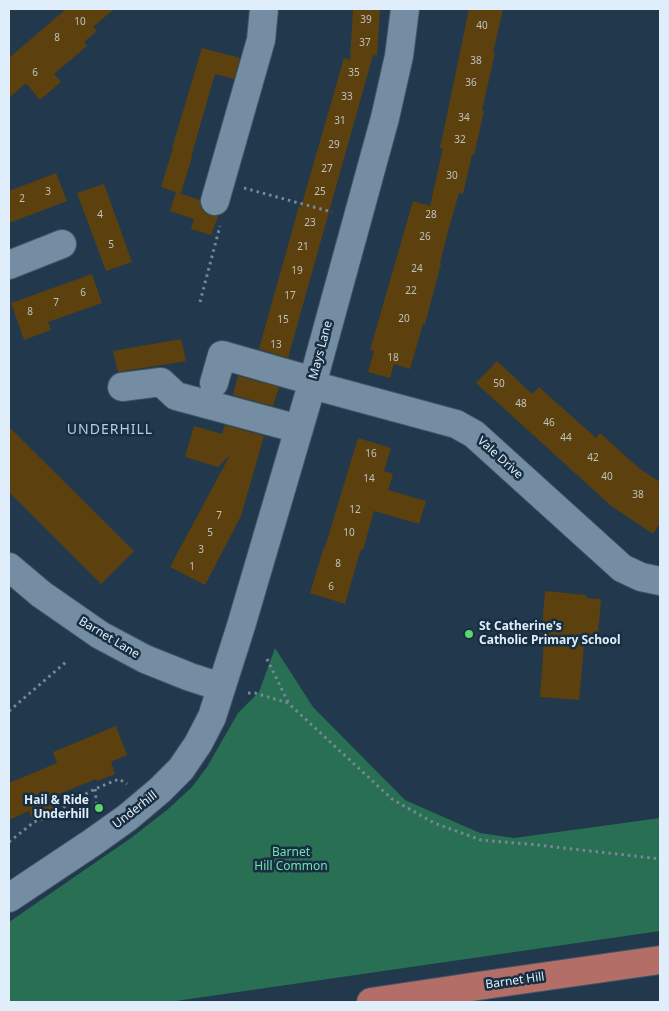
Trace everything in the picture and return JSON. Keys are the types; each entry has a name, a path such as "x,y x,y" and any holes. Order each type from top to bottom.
{"main road":[{"name":"Barnet Hill","path":"371,1002 440,997 660,960"}],"street":[{"path":"219,211 258,48 264,9"},
{"name":"Mays Lane","path":"221,687 299,429 385,118 406,9"},
{"path":"9,265 62,244"},
{"name":"Vale Drive","path":"214,383 222,355 456,424 474,434 622,568 641,577 660,581"},
{"path":"122,387 161,382 176,396 299,429"},
{"name":"Barnet Lane","path":"9,566 41,594 100,635 145,659 221,687"},
{"name":"Underhill","path":"9,898 128,817 160,790 181,768 198,744 212,717 221,687"}],"path":[{"path":"241,187 357,219"},
{"path":"200,302 219,211"},
{"path":"267,659 288,703 392,799 434,823 481,840 660,859"},
{"path":"9,711 66,662"},
{"path":"221,687 241,694 255,693 288,703"},
{"path":"9,842 34,822 54,814 69,803 95,789 119,779 130,786"},
{"path":"95,789 95,805 97,810"}],"green space":[{"name":"Barnet Hill Common","path":"275,648 313,707 405,800 480,833 514,838 660,818 660,931 169,1002 9,1002 9,922 131,838 167,810 192,787 207,767 238,713 259,692"}],"building":[{"path":"66,9 114,9 93,27 97,31 84,42 87,46 54,74 61,82 40,100 26,83 9,98 9,58"},
{"path":"353,9 380,9 377,56 373,55 288,358 259,349 299,206 301,207 344,58 350,60"},
{"path":"469,9 503,9 482,110 484,111 463,194 459,193 425,324 423,324 410,369 394,364 390,378 368,372 374,351 370,350 413,201 430,206"},
{"path":"202,48 240,58 234,79 215,74 181,193 178,193 200,200 200,205 204,212 211,216 218,216 211,235 191,229 194,219 170,211 176,192 161,187"},
{"path":"56,173 67,201 9,223 9,191"},
{"path":"104,184 132,262 106,271 77,193"},
{"path":"92,274 102,303 48,322 51,330 24,340 11,303"},
{"path":"181,339 186,361 118,372 113,351"},
{"path":"497,361 532,394 539,387 596,438 600,433 640,469 660,482 660,523 653,534 610,505 476,383"},
{"path":"238,376 279,387 273,406 233,395"},
{"path":"225,425 264,436 241,516 205,585 170,567 230,455 218,467 185,457 194,426 222,434"},
{"path":"9,427 134,551 101,584 9,492"},
{"path":"358,438 391,448 384,471 393,474 388,490 426,501 419,524 374,511 345,604 310,593"},
{"path":"545,591 586,595 586,598 601,599 597,647 584,646 579,700 540,697 544,642 541,642"},
{"path":"116,726 127,755 111,762 115,774 97,781 96,779 52,797 56,808 32,818 29,811 9,820 9,783 57,763 53,752"}],"place":[{"name":"St Catherine's Catholic Primary School","path":"469,634"},
{"name":"Hail & Ride Underhill","path":"99,808"}],"district":[{"name":"UNDERHILL","path":"110,430"}]}
